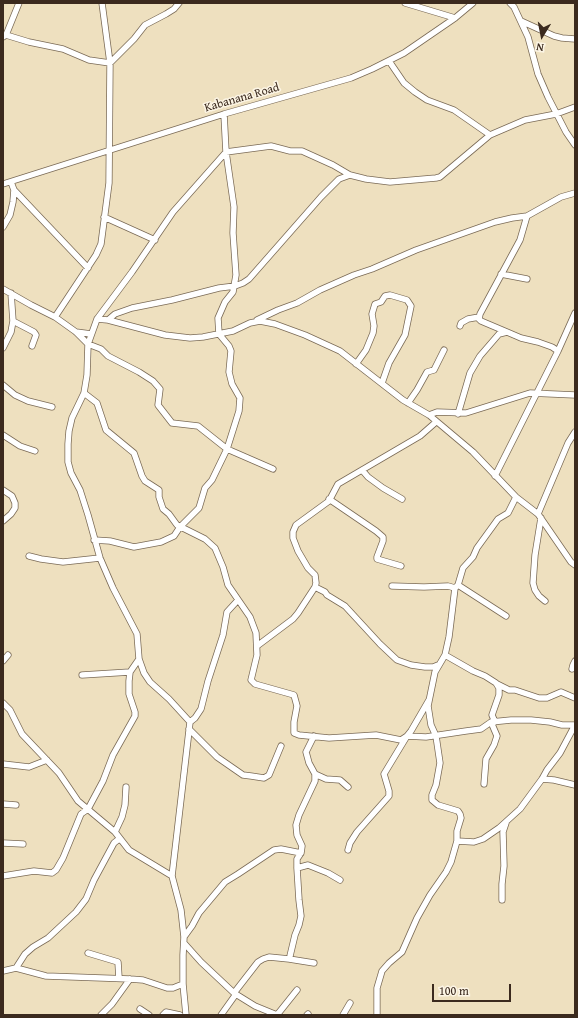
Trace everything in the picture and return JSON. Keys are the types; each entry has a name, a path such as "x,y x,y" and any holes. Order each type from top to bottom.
{"street":[{"path":"18,3 4,36 63,48 89,60 110,63"},
{"path":"55,317 96,256 101,244 108,184 110,63 102,3"},
{"path":"110,63 134,39 145,25 174,9 179,3"},
{"path":"405,3 455,18"},
{"name":"Kabanana Road","path":"3,184 224,114 328,86 351,78 404,53 455,18 473,3"},
{"path":"510,3 514,7 528,37 538,74 556,114 575,145"},
{"path":"521,21 558,37 575,39"},
{"path":"389,61 404,83 415,92 427,100 454,110 490,135"},
{"path":"190,722 169,699 150,682 139,659 137,634 113,588 100,558 80,490 71,473 68,462 69,432 72,418 84,393 87,375 88,344 97,319 155,240 173,212 226,152 270,146 290,151 302,151 333,164 350,176 390,182 436,178 440,177 490,135 526,120 556,114 575,107"},
{"path":"94,540 110,541 134,547 161,542 174,536 180,527 199,508 205,488 212,480 228,449 239,412 240,398 232,384 229,372 231,351 229,346 219,334 218,315 225,302 233,292 236,275 233,233 234,208 226,152 224,114"},
{"path":"108,320 115,314 132,308 219,288 235,286 249,279 335,183 340,179 350,176"},
{"path":"10,182 14,190 88,268"},
{"path":"3,227 10,215 14,190"},
{"path":"97,319 108,320 181,338 203,337 233,331 278,310 297,303 320,290 354,275 372,270 416,250 495,222 527,216 561,197 575,193"},
{"path":"479,317 520,240 527,216"},
{"path":"104,217 155,240"},
{"path":"501,274 527,279"},
{"path":"3,289 55,317 76,332 88,344 101,349 108,356 153,381 160,389 158,405 172,423 198,426 228,449 273,469"},
{"path":"3,348 11,332 13,321 14,311 11,293"},
{"path":"356,364 366,350 373,333 374,326 372,314 375,304 381,302 385,296 390,295 407,300 411,306 405,335 389,363 382,383"},
{"path":"495,476 558,351 575,313"},
{"path":"460,326 468,319 479,317"},
{"path":"479,317 481,321 506,332 552,347 558,351"},
{"path":"13,321 34,332 36,335 32,346"},
{"path":"250,323 260,321 275,324 305,335 340,351 408,403 429,415 473,452 516,497 540,516 571,562 575,565"},
{"path":"76,332 91,334"},
{"path":"458,414 470,373 480,356 497,336 506,332"},
{"path":"408,403 427,372 432,372 434,370 444,350"},
{"path":"3,385 15,395 28,401 52,407"},
{"path":"84,393 97,403 106,430 134,453 145,481 159,490 158,497 162,509 169,514 172,520 180,527 205,539 215,548 223,567 228,586 250,616 256,633 257,655 252,682 294,695 297,706 294,722 294,733 299,735 329,738 376,735 401,740 407,736 436,736 481,729 493,722 531,720 562,725 575,725 562,750 520,809 484,839 474,842 458,841"},
{"path":"429,415 437,412 458,414 484,408 523,394 530,393 575,395"},
{"path":"257,646 293,620 315,587 315,575 308,568 298,552 292,532 296,525 329,499 338,484 420,436 436,422"},
{"path":"545,601 537,593 533,583 540,516 568,443 575,432"},
{"path":"3,435 20,446 36,451"},
{"path":"362,470 368,477 383,488 402,499"},
{"path":"3,490 12,496 15,503 15,508 12,514 3,521"},
{"path":"377,1015 377,988 382,971 402,952 417,918 430,895 446,872 458,841 457,831 461,818 460,814 458,811 438,805 432,800 440,763 436,736 431,725 428,706 435,672 444,654 449,637 457,586 463,568 473,557 477,548 498,519 508,513 516,497"},
{"path":"329,499 376,530 383,537 377,557 378,559 401,566"},
{"path":"29,556 63,562 100,558"},
{"path":"392,586 457,586 506,616"},
{"path":"315,587 326,592 327,596 345,606 397,660 412,665 425,667 439,665"},
{"path":"186,1015 183,984 184,937 181,910 172,876 189,729 190,722 195,718 201,709 223,635 227,612 238,600"},
{"path":"444,654 509,690 515,690 539,698 547,698 561,692 575,698"},
{"path":"3,661 8,655"},
{"path":"3,876 13,876 34,871 52,873 63,858 81,814 88,809 103,781 113,755 135,716 129,694 130,672 139,659"},
{"path":"572,669 575,661"},
{"path":"82,675 130,672"},
{"path":"484,784 486,759 497,736 492,715 499,695 499,688 496,683"},
{"path":"348,850 350,843 357,832 388,796 389,791 384,774 429,700"},
{"path":"3,703 10,710 22,734 59,773 78,801 115,832 129,850 172,876"},
{"path":"189,729 218,757 244,775 264,778 269,775 281,746"},
{"path":"289,959 301,916 297,868 302,846 297,835 296,825 299,815 315,782 315,774 309,763 306,752 314,736"},
{"path":"3,764 29,767 47,760"},
{"path":"315,774 326,779 340,780 348,786"},
{"path":"542,779 575,785"},
{"path":"115,832 122,817 126,786"},
{"path":"3,804 16,805"},
{"path":"502,900 504,866 503,832 507,821"},
{"path":"16,968 25,954 48,938 76,912 86,898 114,843 119,838"},
{"path":"3,843 23,844"},
{"path":"184,937 192,926 198,913 225,882 274,850 281,849 301,853"},
{"path":"297,868 308,865 328,872 340,880"},
{"path":"184,943 201,962 235,993 255,1006 277,1015 297,990"},
{"path":"88,953 118,962 119,978"},
{"path":"221,1015 235,993 258,962 263,958 269,957 314,962"},
{"path":"3,971 16,968 46,976 143,980 167,988 173,988 183,984"},
{"path":"101,1015 112,1004 130,979"},
{"path":"343,1015 350,1003"},
{"path":"140,1008 150,1015"},
{"path":"163,1015 166,1012 180,1015"}]}
